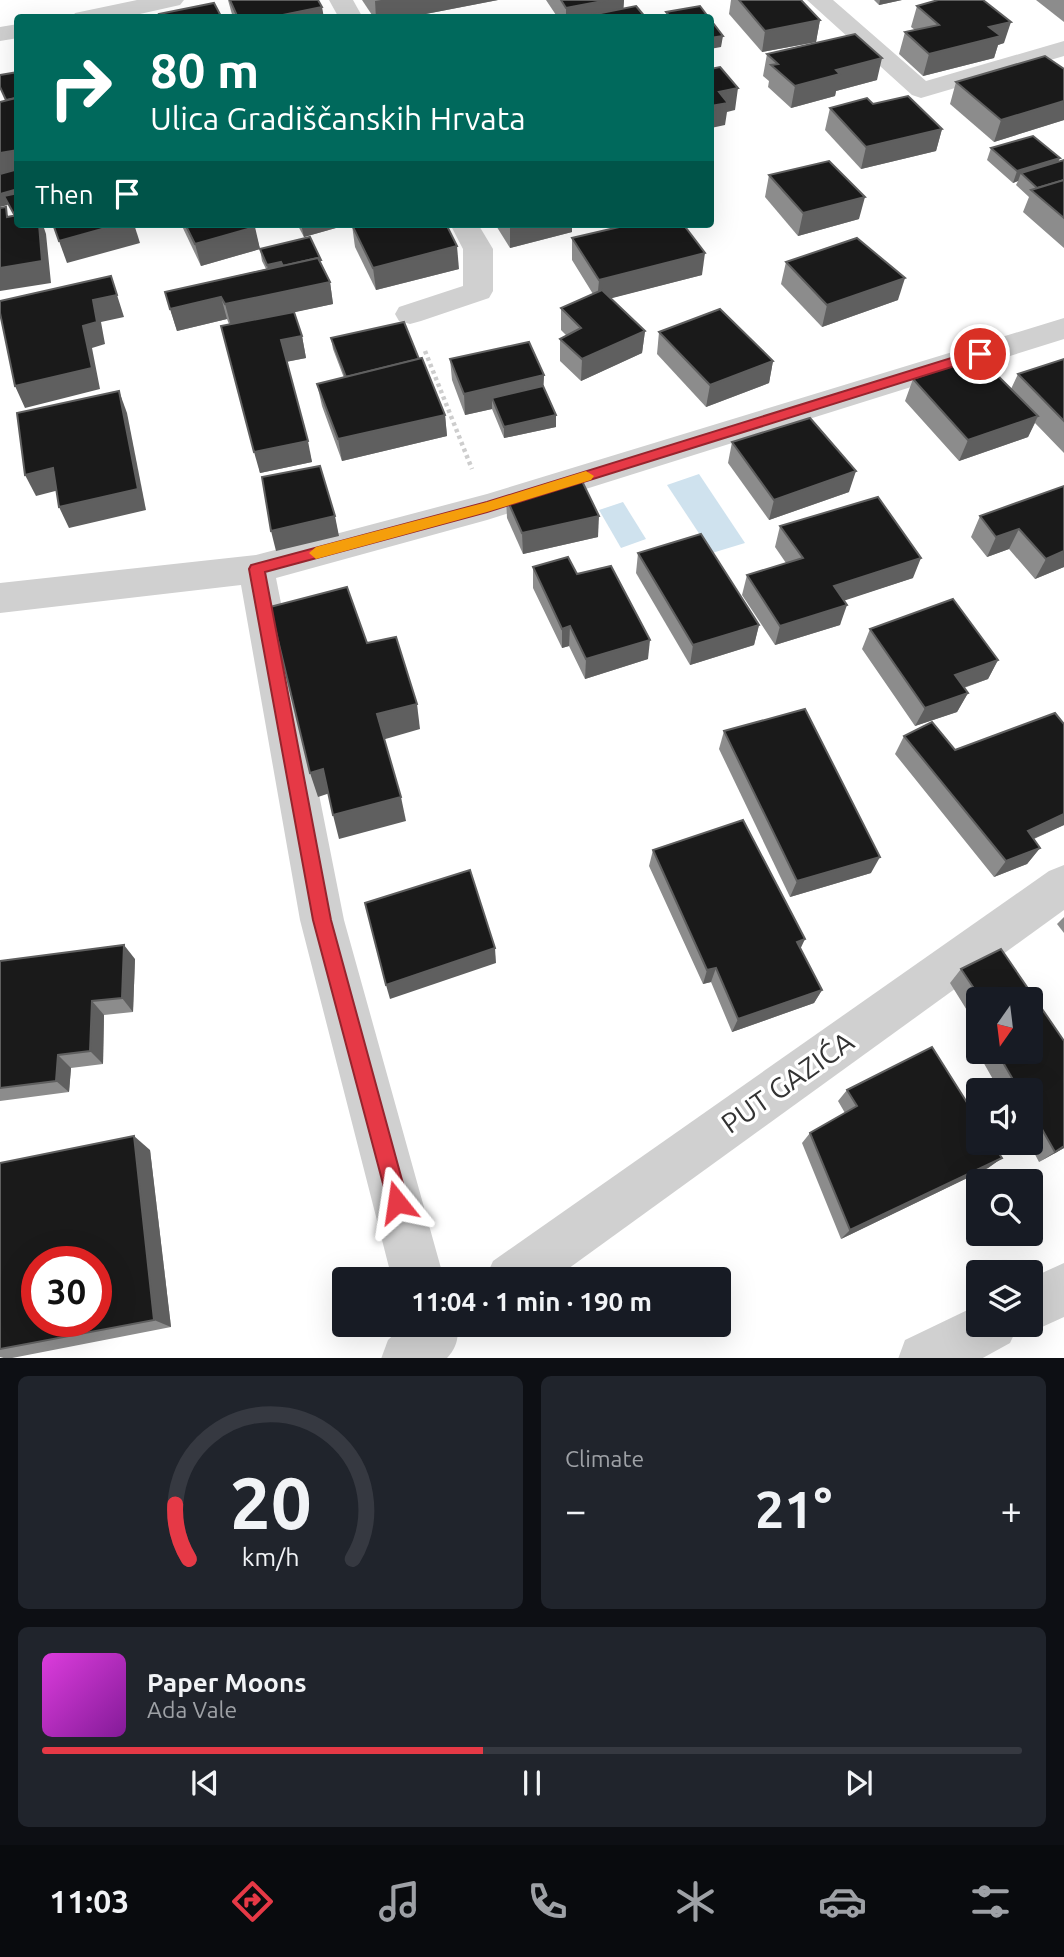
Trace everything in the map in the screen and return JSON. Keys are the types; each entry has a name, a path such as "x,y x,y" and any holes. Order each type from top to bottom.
{"street":[{"path":"104,14 172,0"},
{"path":"819,0 920,90 1064,48"},
{"path":"410,314 478,291 478,249 466,228"},
{"path":"0,598 256,569 487,507 1064,328"},
{"path":"256,569 322,920 415,1267"},
{"name":"PUT GAZIĆA","path":"528,1267 1064,885"},
{"path":"1043,1300 1064,1289"},
{"path":"925,1358 968,1337"}],"path":[{"path":"410,314 487,507"}],"water":[{"path":"699,474 745,543 712,553 667,485"},
{"path":"623,502 646,539 621,548 599,510"}],"building":[{"path":"230,0 318,0 322,7 288,14 236,14"},
{"path":"561,0 608,0 566,8"},
{"path":"739,0 801,0 820,20 765,31"},
{"path":"938,0 983,0 1011,22 989,27 1001,36 929,54 905,32 939,25 917,6"},
{"path":"214,3 220,14 159,14"},
{"path":"636,6 643,14 596,14"},
{"path":"700,6 706,14 668,14 666,12"},
{"path":"714,24 723,36 714,37"},
{"path":"855,34 882,58 836,70 840,74 795,86 771,65 778,64 767,54"},
{"path":"1045,56 1064,69 1064,101 1001,120 956,82"},
{"path":"720,67 738,88 719,92 728,103 714,105 714,68"},
{"path":"14,73 14,98 6,100 0,87 0,75"},
{"path":"908,96 942,129 866,147 830,108 867,98 873,104"},
{"path":"14,98 14,151 0,153 0,102"},
{"path":"1033,136 1060,158 1017,171 991,148"},
{"path":"1064,160 1064,180 1037,188 1021,173"},
{"path":"829,161 865,197 803,213 769,175"},
{"path":"14,170 14,190 0,194 0,174"},
{"path":"1064,180 1064,218 1031,190"},
{"path":"14,194 14,214 4,196"},
{"path":"6,207 7,217 14,216 14,228 39,228 42,261 0,268 0,208"},
{"path":"54,228 106,228 59,241"},
{"path":"187,228 251,228 195,244"},
{"path":"353,228 448,228 457,246 373,268"},
{"path":"615,228 686,228 705,253 599,280 572,238"},
{"path":"310,237 321,260 318,258 283,266 281,262 267,265 260,249"},
{"path":"857,238 905,278 827,305 786,262"},
{"path":"318,258 330,282 225,304 221,297 170,309 165,292"},
{"path":"111,276 117,295 93,300 97,322 83,326 92,368 15,386 0,301"},
{"path":"602,290 645,331 582,359 560,339 581,328 561,308"},
{"path":"720,309 773,361 710,385 659,332"},
{"path":"294,312 302,336 281,340 308,441 254,452 221,326"},
{"path":"404,322 419,359 346,377 331,338"},
{"path":"529,342 544,375 464,394 450,359"},
{"path":"978,356 1038,416 968,440 913,379"},
{"path":"422,358 445,415 338,439 317,384"},
{"path":"1064,359 1064,421 1018,374"},
{"path":"543,386 556,415 504,427 492,398"},
{"path":"119,391 138,489 59,507 53,468 25,475 17,413"},
{"path":"810,418 856,471 774,500 732,442"},
{"path":"320,466 335,516 271,531 262,477"},
{"path":"581,479 599,516 522,533 506,497"},
{"path":"1064,486 1064,551 1046,559 1019,529 996,537 980,516"},
{"path":"878,497 921,558 834,586 847,605 780,626 747,575 803,558 780,526"},
{"path":"701,534 759,625 693,645 638,553"},
{"path":"568,557 577,574 611,566 650,640 586,659 570,626 562,629 533,567"},
{"path":"347,587 367,643 396,637 417,704 377,714 401,797 333,815 323,769 310,773 270,607"},
{"path":"953,599 998,660 955,675 968,693 925,708 870,629"},
{"path":"805,709 880,857 797,881 724,731"},
{"path":"1055,713 1064,724 1064,814 1028,831 1040,848 1006,861 904,736 932,722 955,750"},
{"path":"743,820 805,939 797,942 822,990 738,1019 716,968 707,970 653,850"},
{"path":"470,870 495,948 386,985 365,903"},
{"path":"124,945 122,998 92,1001 90,1051 58,1055 56,1081 0,1088 0,961"},
{"path":"1001,949 1027,987 973,987 961,969"},
{"path":"1043,1010 1064,1041 1064,1146 1055,1152 1043,1131 1043,1078 1012,1078 1004,1064 1043,1064"},
{"path":"932,1047 966,1101 966,1155 1000,1155 1002,1158 979,1169 966,1169 966,1175 850,1230 810,1133 857,1106 847,1090"},
{"path":"134,1136 154,1320 112,1328 112,1246 21,1246 21,1337 64,1337 0,1349 0,1163"}],"slow traffic":[{"path":"316,553 487,507 586,476"}],"route":[{"path":"397,1202 322,920 256,569 487,507 980,354"}]}
